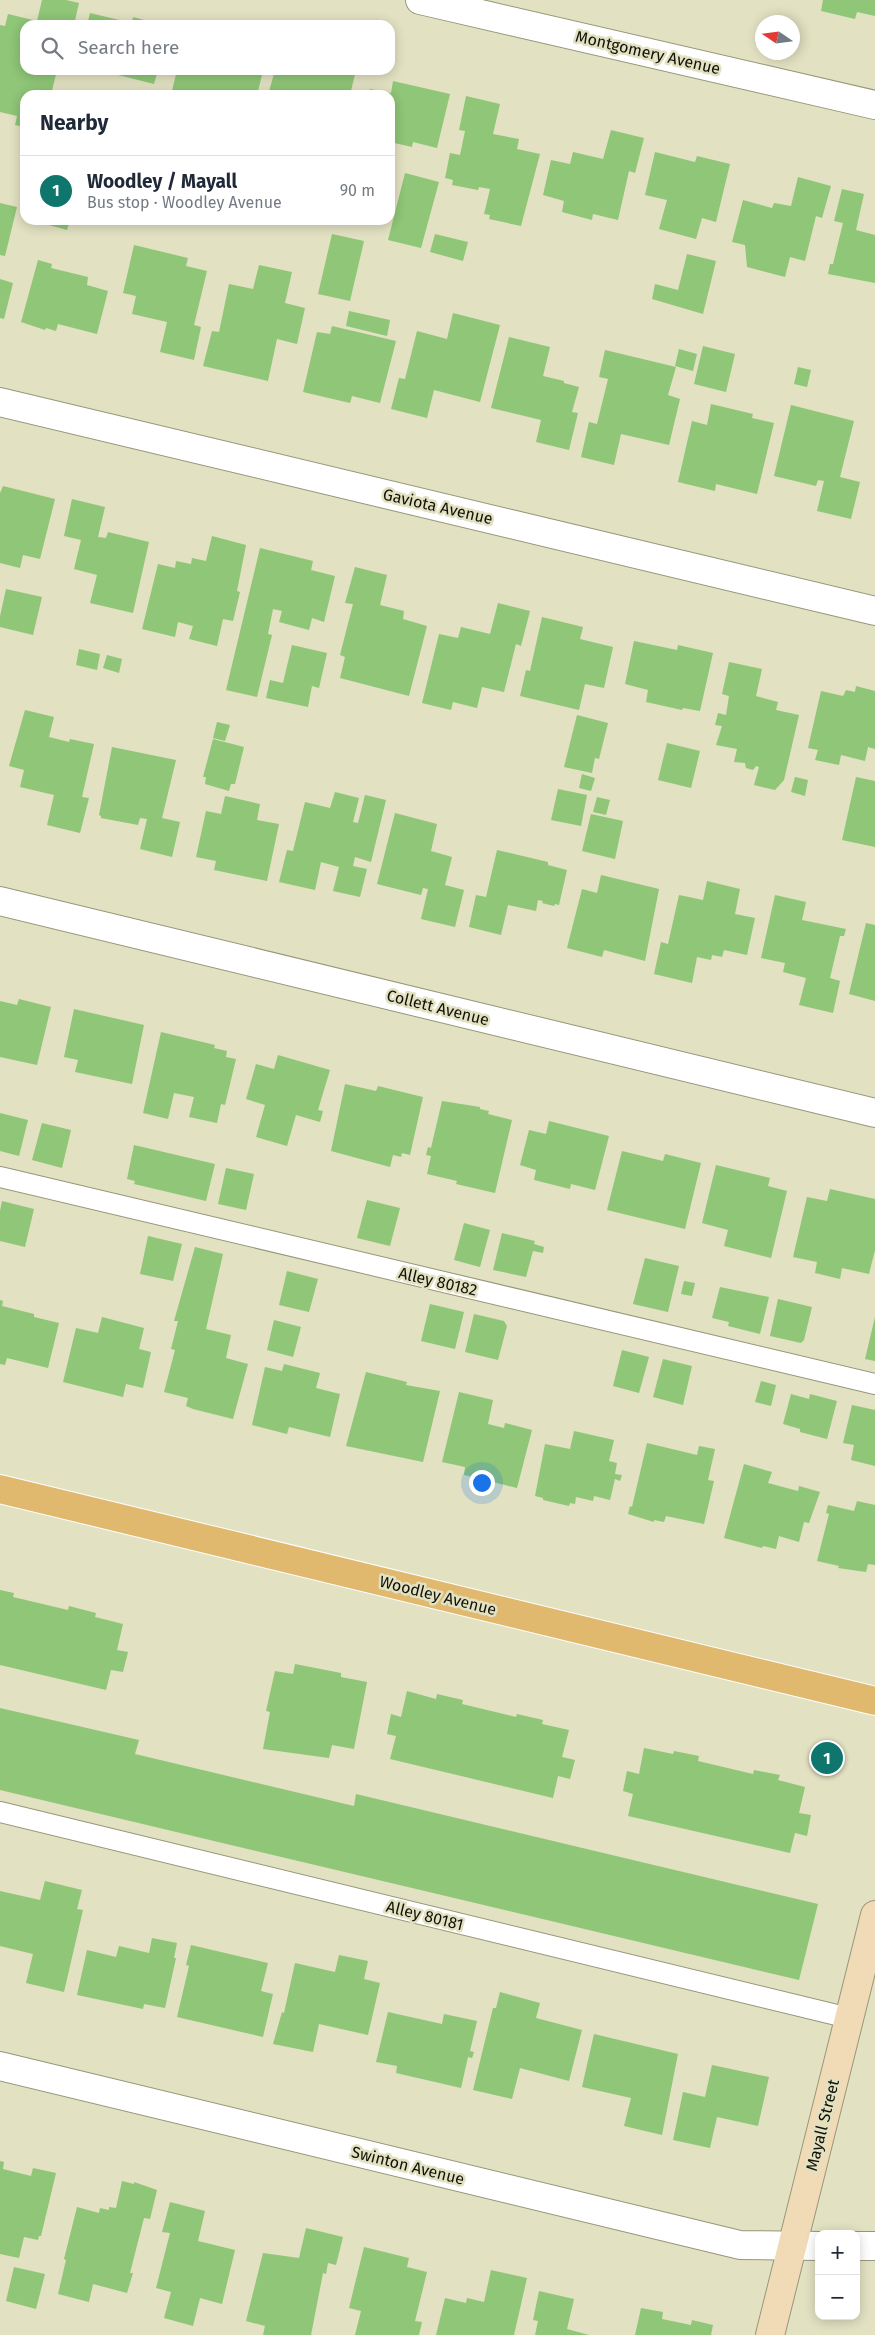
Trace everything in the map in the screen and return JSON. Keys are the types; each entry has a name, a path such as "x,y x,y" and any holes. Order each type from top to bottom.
{"main road":[{"name":"Woodley Avenue","path":"0,1490 875,1701"}],"street":[{"name":"Montgomery Avenue","path":"420,0 875,105"},
{"name":"Gaviota Avenue","path":"0,402 875,611"},
{"name":"Collett Avenue","path":"0,901 875,1113"},
{"name":"Mayall Street","path":"770,2335 849,2018 866,1988 875,1915"},
{"name":"Swinton Avenue","path":"0,2066 740,2245 815,2246"},
{"path":"860,2246 875,2246"}],"lane":[{"name":"Alley 80182","path":"0,1177 875,1384"},
{"name":"Alley 80181","path":"0,1812 849,2018"}],"building":[{"path":"42,0 66,0 79,3 75,20 37,20"},
{"path":"823,0 875,0 875,16 857,12 855,19 821,11"},
{"path":"90,13 119,20 88,20"},
{"path":"8,14 33,20 20,20 20,75 56,75 52,90 20,90 20,126 15,125 17,116 0,112 0,25 5,26"},
{"path":"133,17 144,20 132,20"},
{"path":"118,75 157,75 154,84"},
{"path":"176,75 262,75 258,90 172,90"},
{"path":"274,75 355,75 351,90 269,90"},
{"path":"393,81 450,94 437,148 413,142 412,147 395,143 395,90 392,90"},
{"path":"466,96 500,104 493,134 519,139 517,149 540,154 521,226 489,219 490,215 484,214 490,189 479,187 478,190 452,185 453,180 445,178 450,153 460,155 465,131 459,130"},
{"path":"611,130 644,138 635,173 629,171 618,220 593,214 592,220 562,212 564,201 543,195 551,160 570,164 573,152 603,159"},
{"path":"655,152 695,162 697,156 730,164 716,222 702,218 696,239 659,229 667,200 645,195"},
{"path":"405,173 439,182 421,248 388,240 392,225 395,225 395,212"},
{"path":"798,177 831,186 822,218 816,216 805,261 790,257 785,277 747,267 745,245 732,242 743,200 772,208 774,203 791,206"},
{"path":"842,189 864,194 856,230 875,235 875,283 828,274 830,264 833,264 843,223 834,221"},
{"path":"0,203 17,207 5,256 0,255"},
{"path":"49,225 68,225 67,230"},
{"path":"332,234 364,241 350,301 318,294"},
{"path":"435,234 468,242 463,261 430,252"},
{"path":"134,245 188,258 186,266 207,271 194,325 201,327 194,360 160,352 167,322 132,314 136,296 123,293"},
{"path":"687,254 716,261 703,314 652,299 655,284 678,290"},
{"path":"38,260 52,264 51,268 88,277 87,285 108,291 97,334 58,324 56,331 46,328 45,330 21,322"},
{"path":"259,265 292,272 285,303 305,308 297,344 277,339 268,381 203,366 212,331 219,332 229,284 253,289"},
{"path":"0,279 13,283 4,319 0,318"},
{"path":"349,311 390,320 387,336 346,326"},
{"path":"453,313 500,325 480,402 434,390 427,418 391,409 399,378 405,379 417,331 447,339"},
{"path":"332,326 396,341 380,403 352,396 350,403 303,392 317,332 330,334"},
{"path":"509,337 550,347 543,376 579,387 572,412 578,413 569,450 536,442 541,420 491,408"},
{"path":"703,346 735,354 726,392 694,384"},
{"path":"679,349 697,354 693,371 675,366"},
{"path":"605,350 676,367 668,395 680,399 669,445 621,434 614,465 581,457 589,422 597,424 608,379 599,377"},
{"path":"798,367 811,370 807,387 794,384"},
{"path":"711,404 753,414 752,418 774,423 757,494 716,484 715,491 678,482 692,421 707,425"},
{"path":"791,405 854,421 840,477 860,482 851,519 817,511 824,481 818,480 816,486 774,476"},
{"path":"3,486 55,499 40,559 23,555 20,568 0,563 0,493"},
{"path":"72,499 105,507 98,537 106,538 108,532 149,542 133,613 90,603 97,575 74,569 81,540 64,536"},
{"path":"212,536 246,545 237,591 240,592 233,621 223,619 217,646 189,639 193,626 178,622 175,637 142,629 158,564 175,568 176,561 191,564 192,558 206,561"},
{"path":"260,548 313,561 311,570 335,576 324,622 312,618 309,630 279,622 282,611 273,609 268,634 272,635 257,697 226,690"},
{"path":"355,567 387,575 380,605 404,611 403,619 427,626 409,696 340,678 345,657 340,655 353,604 345,603"},
{"path":"6,589 42,597 33,635 0,627 0,616"},
{"path":"498,603 530,611 521,646 516,644 504,692 482,687 477,708 453,702 451,710 422,703 439,634 458,638 461,627 490,634"},
{"path":"542,617 583,627 580,639 613,647 604,688 585,684 579,710 520,696 526,670 530,671"},
{"path":"634,641 677,650 678,645 713,653 700,711 683,708 682,710 646,702 648,690 625,684"},
{"path":"292,645 327,653 319,688 312,686 308,707 266,698 270,680 283,683"},
{"path":"79,649 100,654 97,670 76,665"},
{"path":"107,655 122,659 119,673 103,668"},
{"path":"729,662 762,669 756,696 778,702 776,710 799,715 784,780 775,790 754,785 759,767 756,766 753,770 746,768 745,763 734,762 737,749 716,745 722,726 715,725 718,713 726,715 729,696 722,694"},
{"path":"856,686 875,691 875,749 868,747 865,761 841,755 839,765 815,760 818,750 808,748 821,691 843,696 846,690 855,692"},
{"path":"25,710 54,717 49,737 69,742 70,739 94,744 82,797 89,798 80,833 47,825 54,795 20,787 24,770 9,766"},
{"path":"577,715 608,723 599,759 595,758 592,773 564,767"},
{"path":"217,722 230,725 225,741 213,738"},
{"path":"213,739 244,747 235,784 231,784 229,791 205,784 206,777 203,777"},
{"path":"667,743 700,751 691,788 658,780"},
{"path":"112,747 176,760 162,818 180,822 172,857 140,849 147,819 140,818 138,825 101,818 99,815"},
{"path":"582,774 595,778 591,791 579,788"},
{"path":"795,777 808,780 805,796 791,792"},
{"path":"856,777 875,781 875,847 842,840"},
{"path":"558,789 587,795 581,826 551,820"},
{"path":"335,792 359,798 353,822 358,823 365,795 386,800 371,862 355,857 353,866 367,869 360,897 333,891 339,867 321,862 315,890 279,882 287,850 293,851 305,802 330,808"},
{"path":"225,796 260,804 257,820 279,824 267,881 214,870 216,861 196,857 206,811 221,814"},
{"path":"597,797 610,800 606,815 593,812"},
{"path":"395,813 437,824 431,851 452,857 445,885 464,890 455,927 421,919 428,889 423,888 421,895 377,884"},
{"path":"591,814 623,821 615,859 582,851"},
{"path":"497,850 548,862 548,865 567,870 559,905 555,904 554,906 538,900 536,911 508,905 501,935 469,927 476,895 486,897"},
{"path":"601,875 659,889 645,961 604,950 602,957 567,948 582,889 597,893"},
{"path":"707,881 740,889 735,914 755,918 747,955 724,950 722,957 712,955 711,960 697,957 692,983 654,974 661,942 668,944 679,895 703,900"},
{"path":"775,895 806,902 802,920 846,929 844,936 840,936 830,978 840,981 833,1013 799,1005 806,978 783,972 785,963 761,958"},
{"path":"866,923 875,925 875,1001 849,994"},
{"path":"19,999 51,1007 37,1065 0,1057 0,1001 17,1005"},
{"path":"74,1009 144,1025 132,1084 75,1072 78,1060 64,1057"},
{"path":"161,1032 215,1045 214,1048 227,1051 226,1057 236,1059 225,1105 221,1104 217,1123 189,1117 194,1097 174,1093 168,1119 143,1113"},
{"path":"278,1055 330,1070 318,1110 323,1111 320,1122 296,1115 287,1146 256,1137 265,1105 246,1099 256,1064 274,1069"},
{"path":"345,1084 376,1091 378,1086 423,1097 410,1155 402,1153 401,1157 393,1155 390,1167 331,1151"},
{"path":"442,1101 480,1107 480,1109 489,1111 488,1114 512,1120 495,1193 456,1184 457,1181 427,1174 431,1156 426,1155 428,1147 431,1148"},
{"path":"0,1113 28,1120 19,1156 0,1151"},
{"path":"549,1121 609,1136 595,1190 571,1184 570,1189 534,1180 536,1170 520,1165 529,1130 546,1134"},
{"path":"42,1123 71,1130 62,1168 32,1160"},
{"path":"134,1145 215,1164 206,1201 134,1184 135,1181 127,1179"},
{"path":"622,1151 663,1161 665,1154 701,1163 685,1229 607,1210"},
{"path":"716,1165 770,1178 768,1186 787,1191 771,1258 724,1246 728,1230 702,1223"},
{"path":"226,1168 254,1174 246,1210 218,1204"},
{"path":"830,1189 875,1199 875,1250 869,1274 842,1268 840,1279 815,1273 817,1262 793,1257 807,1197 827,1201"},
{"path":"367,1200 400,1208 390,1246 357,1238"},
{"path":"2,1201 34,1209 25,1247 0,1241"},
{"path":"464,1223 490,1230 480,1267 454,1260"},
{"path":"502,1233 535,1241 534,1244 544,1247 543,1253 533,1251 526,1277 493,1270"},
{"path":"148,1236 182,1244 173,1281 140,1274"},
{"path":"195,1247 223,1254 206,1329 231,1335 226,1358 248,1364 233,1419 193,1409 186,1406 188,1398 164,1392 175,1350 171,1349 178,1321 174,1321"},
{"path":"645,1258 679,1266 668,1312 633,1304"},
{"path":"287,1271 318,1279 309,1312 279,1305"},
{"path":"684,1281 695,1283 692,1296 681,1294"},
{"path":"720,1287 769,1297 760,1334 728,1326 729,1322 712,1318"},
{"path":"778,1299 812,1307 804,1340 801,1343 770,1336"},
{"path":"0,1300 3,1301 2,1306 59,1323 48,1368 7,1358 5,1365 0,1364"},
{"path":"430,1304 464,1312 455,1349 421,1341"},
{"path":"474,1314 504,1321 507,1326 498,1360 465,1352"},
{"path":"102,1317 144,1328 139,1349 151,1352 143,1388 126,1384 123,1397 63,1382 76,1328 98,1333"},
{"path":"875,1317 875,1361 865,1359"},
{"path":"274,1320 301,1327 293,1357 267,1350"},
{"path":"622,1350 649,1357 639,1393 613,1386"},
{"path":"663,1359 692,1366 683,1405 653,1397"},
{"path":"284,1364 320,1373 316,1388 340,1394 330,1437 289,1427 287,1434 252,1425 265,1367 282,1371"},
{"path":"366,1372 407,1382 406,1385 440,1391 423,1462 346,1446"},
{"path":"761,1381 776,1385 771,1406 755,1402"},
{"path":"459,1392 493,1400 488,1424 504,1428 505,1423 532,1430 517,1488 464,1475 465,1467 442,1462"},
{"path":"791,1394 809,1399 810,1394 837,1401 827,1439 800,1432 800,1429 783,1424"},
{"path":"852,1405 875,1410 875,1466 851,1460 854,1445 843,1443"},
{"path":"574,1431 614,1440 609,1461 617,1463 615,1474 622,1475 620,1481 615,1479 610,1500 594,1496 593,1501 576,1497 575,1504 570,1503 569,1506 543,1500 543,1498 535,1496 545,1444 570,1449"},
{"path":"647,1443 697,1455 699,1446 715,1449 708,1480 714,1481 704,1524 666,1516 664,1522 654,1520 654,1522 628,1514 630,1506 632,1507"},
{"path":"744,1464 772,1472 768,1483 798,1491 799,1486 820,1492 809,1523 804,1522 799,1542 779,1536 776,1549 763,1546 762,1548 724,1538"},
{"path":"857,1501 875,1505 875,1565 868,1564 866,1572 838,1568 839,1566 817,1561 829,1514 826,1513 828,1505 854,1511"},
{"path":"0,1590 14,1593 13,1597 68,1610 69,1606 96,1613 95,1617 123,1624 117,1650 128,1652 123,1672 111,1670 106,1690 0,1665"},
{"path":"295,1664 341,1673 341,1677 367,1682 354,1749 332,1745 329,1758 263,1749 270,1712 266,1711 275,1671 293,1674"},
{"path":"407,1691 436,1699 437,1694 463,1700 462,1704 516,1717 517,1714 543,1720 542,1724 569,1730 562,1757 575,1760 570,1779 558,1776 553,1798 390,1759 396,1736 387,1734 391,1714 401,1717"},
{"path":"0,1708 139,1740 135,1754 354,1806 356,1794 818,1904 799,1980 0,1790"},
{"path":"644,1748 673,1754 674,1751 699,1756 698,1761 753,1774 754,1770 780,1775 778,1780 805,1787 799,1813 811,1815 807,1836 795,1833 790,1853 628,1816 633,1794 623,1791 627,1771 639,1774"},
{"path":"45,1881 82,1890 77,1909 83,1910 64,1992 26,1983 33,1954 0,1946 0,1891 40,1900"},
{"path":"152,1938 177,1943 174,1958 176,1958 165,2008 144,2004 143,2009 77,1995 87,1950 116,1957 119,1946 149,1953"},
{"path":"191,1945 268,1963 261,1991 273,1994 263,2037 177,2017 189,1966 186,1965"},
{"path":"339,1955 368,1961 364,1979 380,1983 368,2035 319,2024 313,2052 273,2044 282,2012 284,2013 295,1963 335,1972"},
{"path":"500,1992 540,2003 536,2018 582,2030 569,2081 520,2068 512,2099 473,2090 493,2008 496,2008"},
{"path":"388,2012 442,2024 444,2014 477,2021 470,2051 474,2052 472,2058 468,2057 461,2088 396,2073 397,2066 376,2062"},
{"path":"594,2034 678,2054 662,2135 624,2126 631,2098 582,2087"},
{"path":"712,2065 769,2077 758,2126 717,2117 710,2148 673,2140 683,2092 705,2097"},
{"path":"0,2161 4,2162 3,2169 31,2176 33,2168 56,2173 41,2236 39,2236 38,2240 24,2237 19,2258 0,2254"},
{"path":"122,2181 134,2184 134,2182 157,2190 150,2219 144,2218 127,2293 93,2284 89,2302 58,2294 66,2260 64,2259 77,2207 99,2213 100,2208 109,2210 109,2207 116,2208"},
{"path":"170,2202 205,2211 198,2241 235,2250 222,2304 200,2298 193,2326 164,2318 171,2292 156,2288 170,2233 162,2232"},
{"path":"306,2228 343,2237 336,2265 328,2263 326,2274 323,2273 311,2335 263,2335 265,2326 246,2321 263,2253 299,2258"},
{"path":"364,2247 409,2258 407,2267 427,2272 415,2321 422,2322 419,2335 355,2335 361,2311 349,2308"},
{"path":"14,2267 45,2274 36,2309 6,2301"},
{"path":"491,2270 527,2278 514,2335 436,2335 445,2298 466,2303 467,2298 484,2302"},
{"path":"539,2291 574,2299 567,2329 589,2335 535,2335 538,2321 533,2320"},
{"path":"641,2308 663,2312 662,2319 691,2325 692,2320 713,2325 711,2335 635,2335"}],"place":[{"name":"Woodley / Mayall","path":"827,1758"}]}
